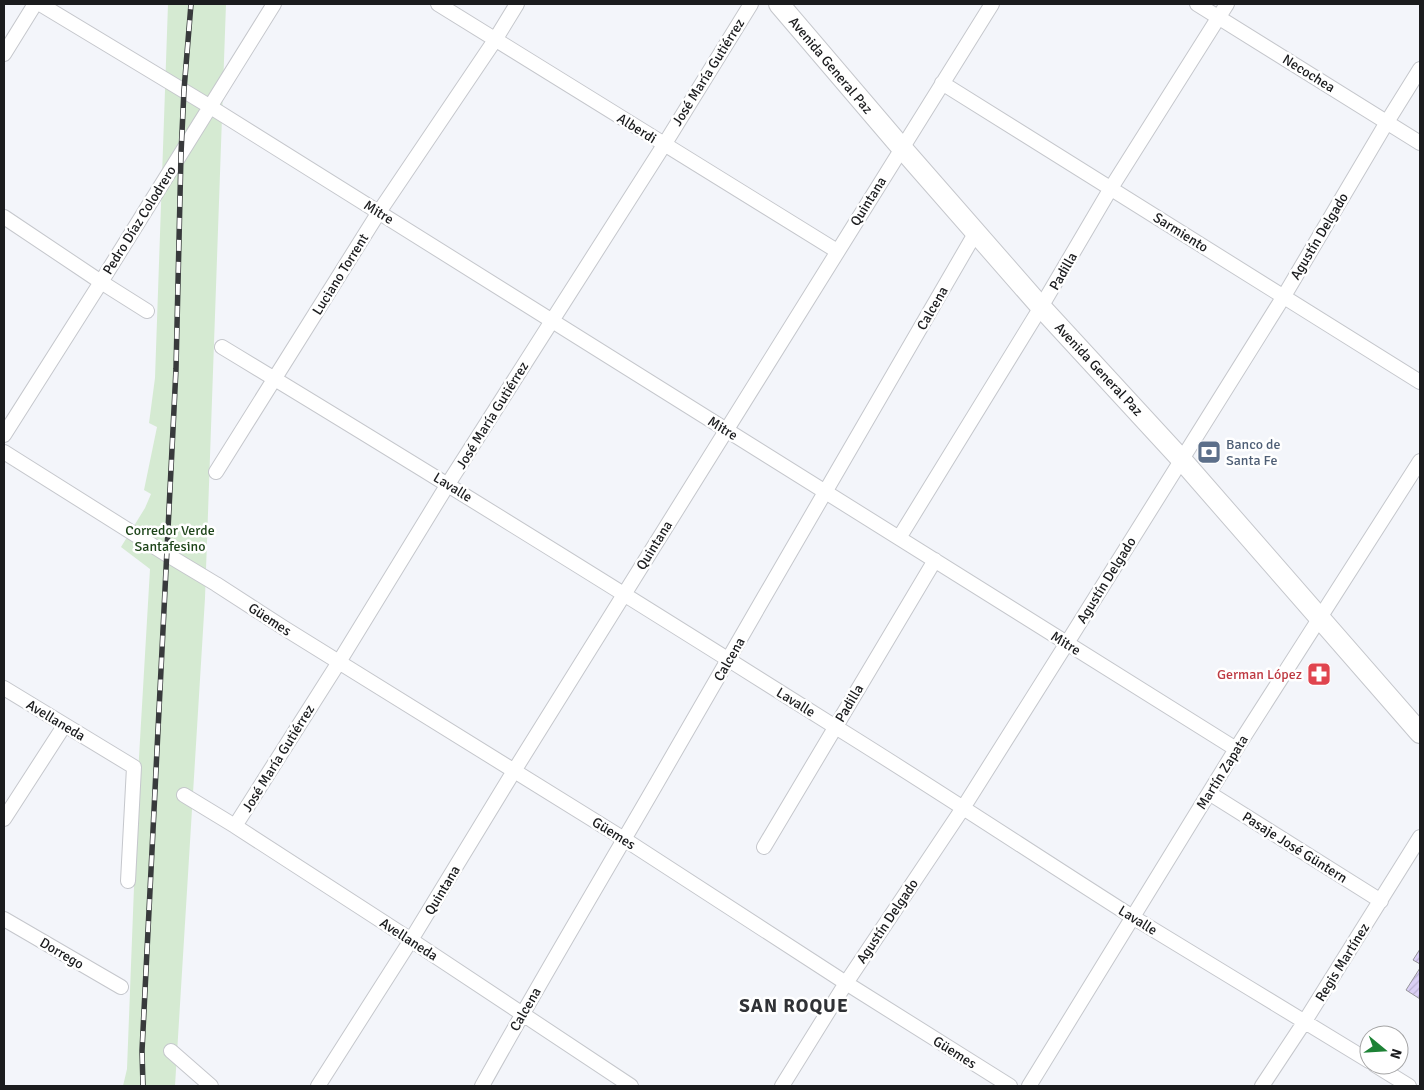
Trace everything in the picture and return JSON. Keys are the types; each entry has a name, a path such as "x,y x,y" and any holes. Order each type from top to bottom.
{"main road":[{"name":"Avenida General Paz","path":"779,4 1042,308 1181,459 1420,733"}],"street":[{"path":"4,54 35,4"},
{"name":"Mitre","path":"40,4 209,106 1236,749"},
{"name":"Pedro Díaz Colodrero","path":"4,435 274,4"},
{"name":"Alberdi","path":"438,4 837,251"},
{"name":"Luciano Torrent","path":"216,472 379,212 495,40 516,4"},
{"name":"José María Gutiérrez","path":"235,826 751,4"},
{"name":"Quintana","path":"318,1086 411,940 514,771 992,4"},
{"name":"Necochea","path":"1196,4 1219,16 1420,143"},
{"name":"Padilla","path":"899,538 1042,308 1111,188 1227,4"},
{"name":"Agustín Delgado","path":"782,1086 846,984 963,808 1067,643 1284,296 1420,69"},
{"name":"Sarmiento","path":"942,83 1420,382"},
{"path":"4,217 147,311"},
{"name":"Calcena","path":"482,1086 824,491 976,232"},
{"name":"Lavalle","path":"222,347 448,484 835,726 1133,917 1359,1055"},
{"name":"Güemes","path":"4,452 624,839 846,984 1010,1086"},
{"name":"Martín Zapata","path":"1029,1086 1236,749 1420,461"},
{"name":"Padilla","path":"764,847 935,560"},
{"name":"Avellaneda","path":"4,688 134,767 128,880"},
{"path":"4,819 64,726"},
{"name":"Pasaje José Güntern","path":"1209,793 1381,901"},
{"name":"Avellaneda","path":"184,795 411,940 631,1086"},
{"name":"Regis Martínez","path":"1262,1086 1420,837"},
{"name":"Dorrego","path":"4,919 121,987"},
{"path":"170,1051 212,1086"},
{"path":"1391,1075 1409,1086"}],"green space":[{"name":"Corredor Verde Santafesino","path":"168,4 226,4 205,598 175,1086 123,1086 127,1069 139,757 150,569 121,547 145,508 151,494 144,490 157,427 149,423 155,378"}],"building":[{"path":"1420,949 1420,964 1413,960"},
{"path":"1420,968 1420,999 1406,990"}],"railway":[{"path":"143,1086 142,1051 176,369 181,154 191,4"}],"place":[{"name":"Banco de Santa Fe","path":"1209,452"},
{"name":"German López","path":"1319,674"}],"district":[{"name":"SAN ROQUE","path":"794,1005"}]}
